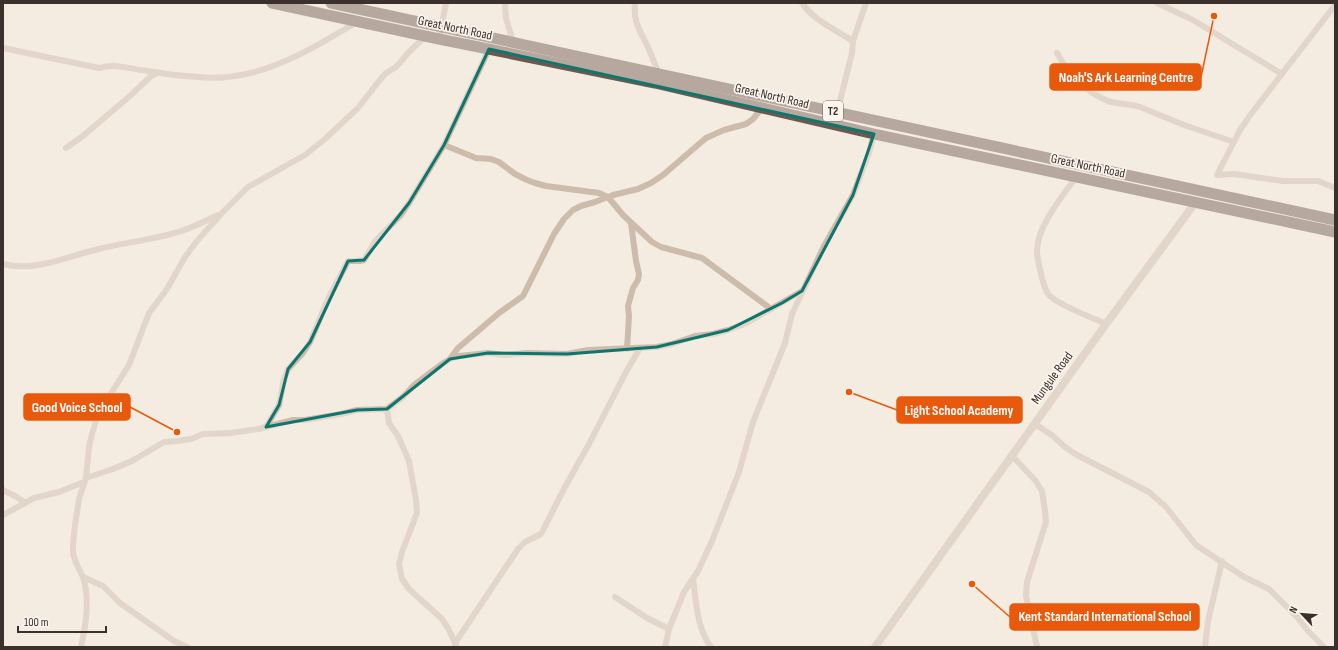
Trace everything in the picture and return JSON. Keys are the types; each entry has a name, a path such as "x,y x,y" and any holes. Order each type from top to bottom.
{"highway":[{"name":"Great North Road","path":"272,3 647,82 874,134 1335,232"},
{"name":"Great North Road","path":"331,3 1335,220"}],"street":[{"path":"439,39 446,3"},
{"path":"505,3 506,18 513,42"},
{"path":"635,3 635,23 647,45 659,74"},
{"path":"802,3 806,10 814,16 853,40"},
{"path":"834,125 852,53 853,40 866,3"},
{"path":"1157,3 1194,20 1282,74"},
{"path":"1335,5 1251,114 1234,142 1217,175 1234,174 1283,181 1318,181 1335,188"},
{"path":"3,48 99,68 106,66 118,66 199,78 236,77 252,74 306,52 358,21"},
{"path":"81,647 86,614 87,589 73,554 73,545 79,499 85,480 89,447 98,414 129,365 149,313 167,289 185,257 197,241 248,187 305,155 325,139 358,108 378,81 386,73 396,67 426,36"},
{"path":"266,427 279,405 284,379 288,369 304,353 328,300 348,261 360,261 366,256 376,240 400,216 409,203 444,145 489,49"},
{"path":"1057,53 1071,75 1091,92 1106,101 1140,106 1179,124 1234,142"},
{"path":"66,148 83,136 151,76 158,73"},
{"path":"3,515 34,498 59,492 113,469 164,442 192,439 203,434 231,433 266,427 293,420 305,420 357,410 387,409 403,397 414,385 450,359 458,348 499,313 523,296 554,234 564,219 573,210 580,206 638,189 652,183 706,138 724,130 746,124 753,119 762,108"},
{"path":"665,647 669,629 684,592 688,584 693,579 712,541 738,472 753,422 785,343 792,314 824,246 853,195 869,153 874,134"},
{"path":"444,145 476,158 491,159 499,162 526,180 546,186 599,193 608,197 643,235 661,247 702,258 771,309"},
{"path":"1076,177 1045,223 1039,239 1037,251 1039,264 1045,289 1050,296 1062,304 1106,324"},
{"name":"Mungule Road","path":"875,647 1106,324 1195,203"},
{"path":"3,264 48,264 95,250 156,238 184,230 221,214"},
{"path":"627,349 629,316 628,306 639,274 631,223"},
{"path":"450,359 474,353 488,352 504,355 527,353 567,354 588,350 664,346 687,340 695,336 713,334 745,324 802,291"},
{"path":"456,646 458,637 518,549 525,542 541,534 640,348"},
{"path":"387,409 389,423 398,436 408,461 413,480 417,513 399,564 402,579 409,589 442,619 456,646"},
{"path":"1034,424 1053,436 1077,455 1149,492 1166,507 1196,545 1244,577 1269,589 1324,647"},
{"path":"1012,456 1035,480 1042,491 1045,511 1046,522 1030,570 1026,596 1037,647"},
{"path":"3,490 25,503"},
{"path":"1205,647 1208,621 1222,561"},
{"path":"83,577 104,586 120,603 185,647"},
{"path":"693,579 700,622 704,636 711,647"},
{"path":"615,597 646,618 669,629"}],"highlighted area":[{"path":"489,49 874,134 853,195 802,291 782,303 728,330 657,347 567,354 488,353 450,359 387,409 357,410 266,427 279,405 288,369 310,342 348,261 364,260 409,203 444,145"}],"place":[{"name":"Noah'S Ark Learning Centre","path":"1214,16"},
{"name":"Light School Academy","path":"849,392"},
{"name":"Good Voice School","path":"177,432"},
{"name":"Kent Standard International School","path":"972,584"}]}
